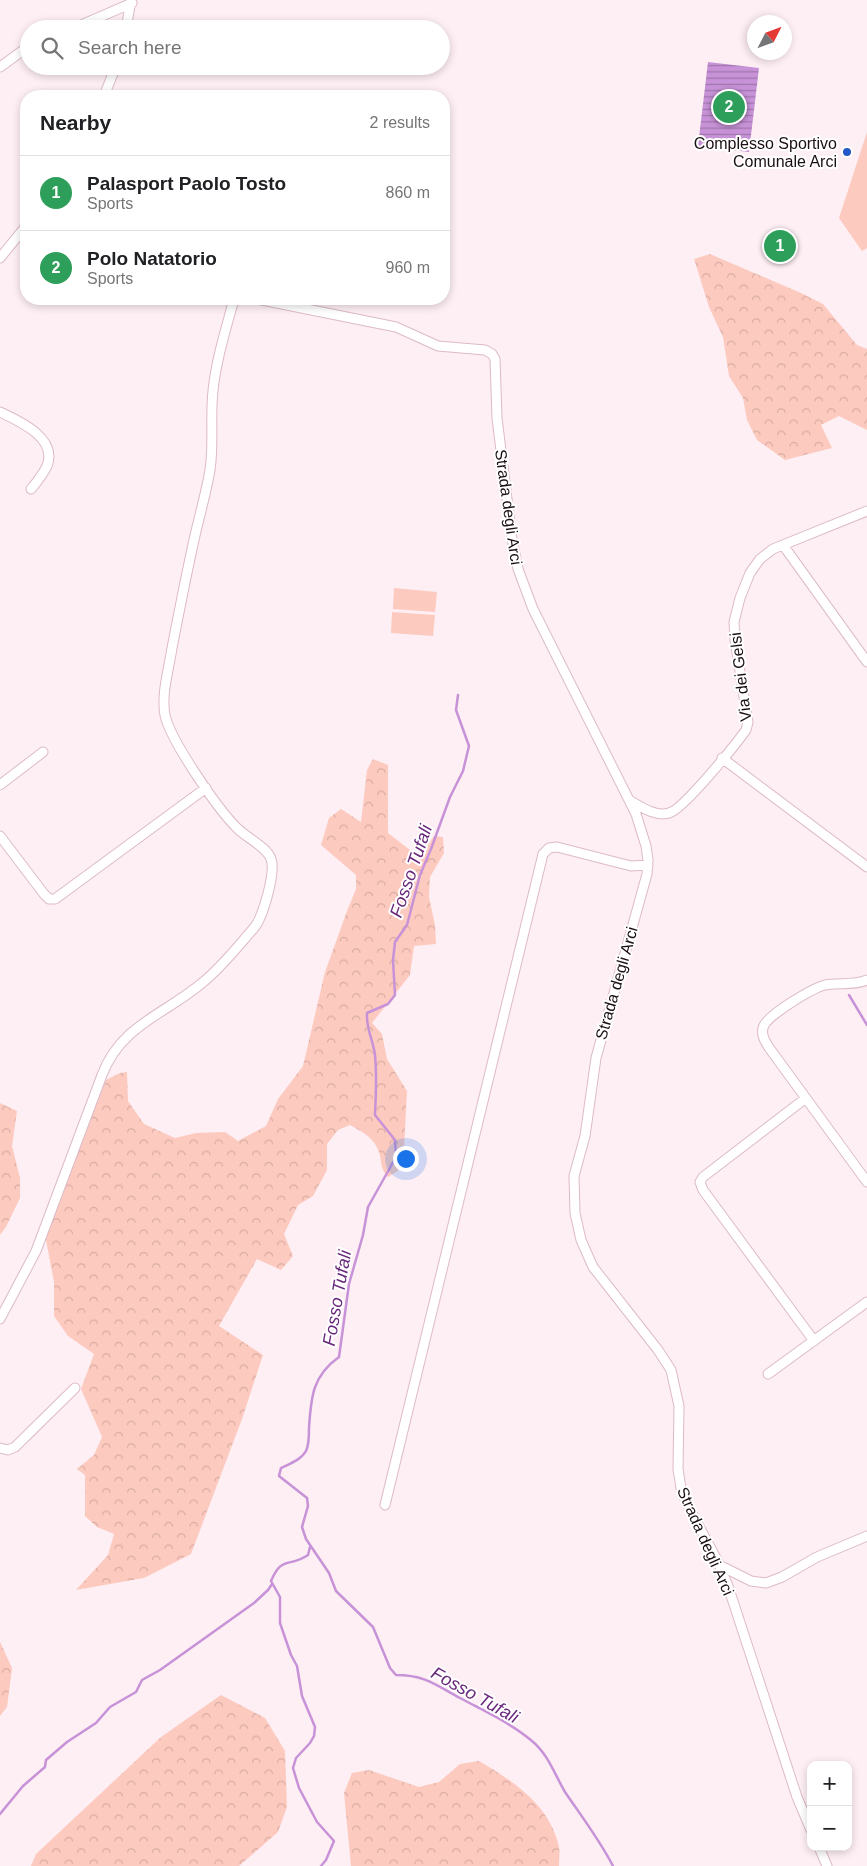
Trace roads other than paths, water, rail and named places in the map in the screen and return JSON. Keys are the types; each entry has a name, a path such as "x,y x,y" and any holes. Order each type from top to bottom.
{"street":[{"path":"95,20 131,2"},
{"path":"128,20 131,2"},
{"path":"0,67 20,53"},
{"path":"106,90 112,75"},
{"path":"0,258 20,233"},
{"path":"0,1319 32,1259 102,1075 113,1051 138,1026 203,982 262,917 272,870 271,860 266,852 233,824 206,788 169,728 165,714 164,699 182,594 210,469 213,435 212,397 216,370 232,305"},
{"name":"Strada degli Arci","path":"286,305 393,327 430,344 442,347 480,349 492,354 496,361 496,411 514,553 519,574 536,615 629,800 644,836 648,865 596,1058 586,1130 574,1176 575,1213 581,1240 593,1267 658,1350 671,1370 679,1406 678,1469 681,1488 686,1502 719,1565 758,1674 797,1797 807,1821"},
{"path":"0,412 34,432 47,447 48,464 31,489"},
{"name":"Via dei Gelsi","path":"629,800 656,813 672,812 689,798 744,732 748,724 734,635 734,622 746,582 757,563 770,551 867,511"},
{"path":"783,545 867,662"},
{"path":"0,785 43,752"},
{"path":"722,758 867,867"},
{"path":"0,836 44,894 49,898 55,899 206,788"},
{"path":"385,1505 543,854 549,848 557,847 631,866 648,865"},
{"path":"867,980 850,984 829,984 812,990 788,1005 764,1024 763,1034 765,1041 867,1182"},
{"path":"806,1098 703,1176 700,1182 703,1190 814,1341"},
{"path":"768,1374 867,1302"},
{"path":"0,1448 8,1450 15,1447 75,1388"},
{"path":"719,1565 751,1581 766,1583 782,1577 817,1557 867,1536"},
{"path":"820,1851 827,1866"}],"waterway":[{"name":"Fosso Tufali","path":"458,695 456,710 469,746 463,771 450,797 420,875 407,925 395,942 393,960 395,995 388,1004 367,1013 376,1062 375,1115 395,1140 396,1157 368,1207 363,1235 349,1284 339,1357 323,1372 315,1388 312,1397 307,1449 298,1459 281,1468 279,1476 307,1498 308,1506 302,1527 306,1539 329,1573 336,1591 373,1627 390,1668 396,1675 415,1677 437,1685 506,1723 538,1746 613,1866"},
{"path":"849,995 867,1025"},
{"path":"310,1547 308,1555 283,1565 275,1573 271,1581 280,1597 280,1623 291,1655 297,1666 302,1696 315,1727 314,1736 296,1758 293,1768 299,1788 317,1822 334,1841 326,1860 321,1866"},
{"path":"0,1814 23,1786 45,1767 46,1760 67,1742 96,1723 110,1707 136,1692 142,1680 160,1670 254,1603 272,1584"}],"place":[{"name":"Polo Natatorio","path":"729,107"},
{"name":"Complesso Sportivo Comunale Arci","path":"847,152"},
{"name":"Palasport Paolo Tosto","path":"780,246"}]}
